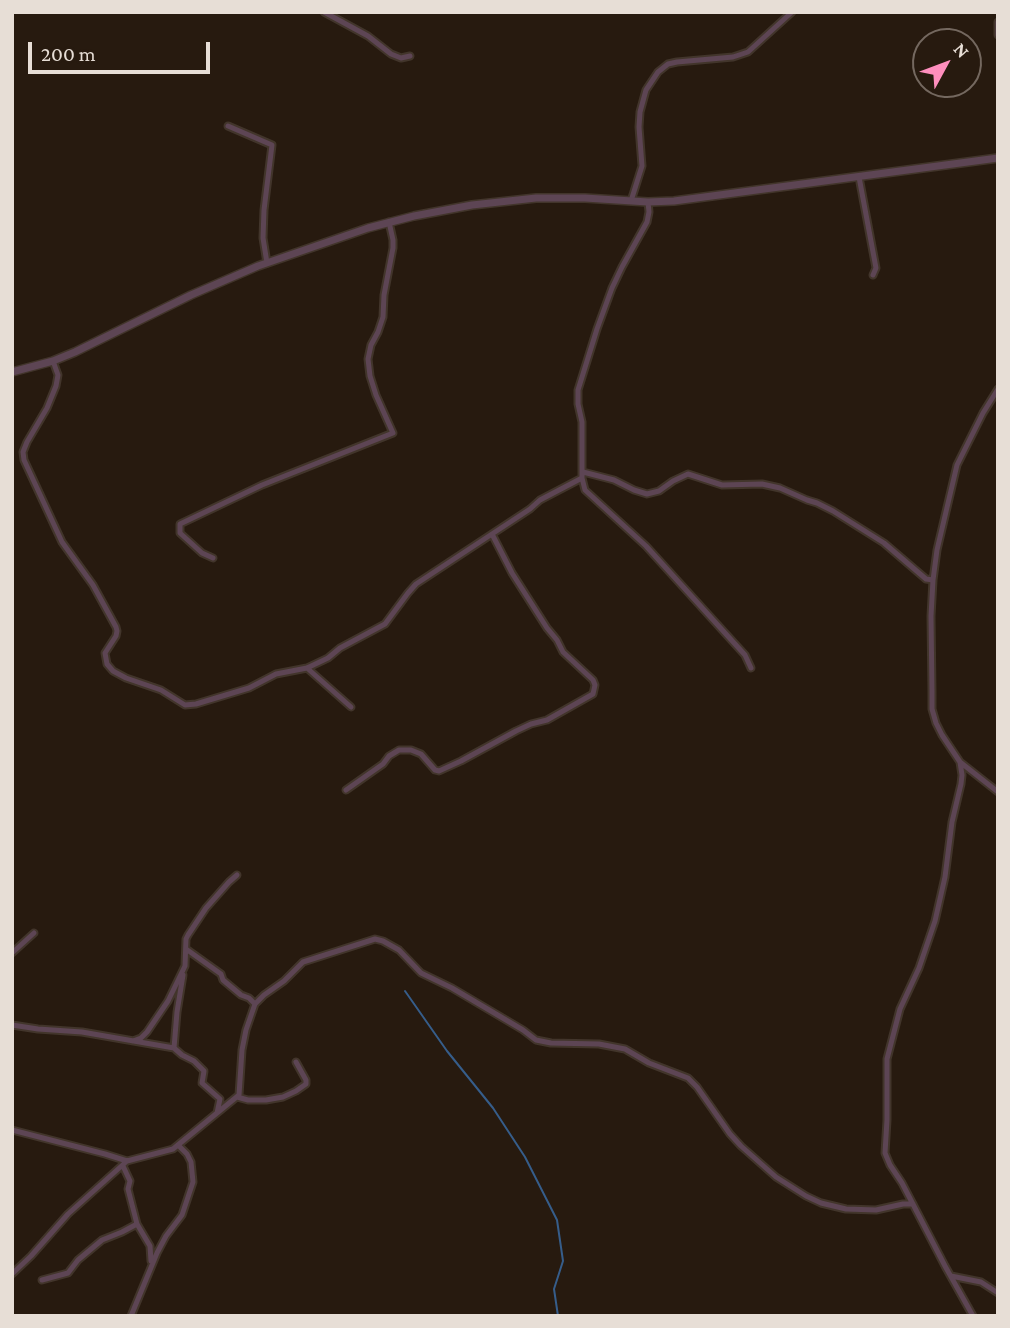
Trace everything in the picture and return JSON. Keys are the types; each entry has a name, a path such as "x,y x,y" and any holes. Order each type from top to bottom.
{"street":[{"path":"324,12 368,36 391,54 401,58 410,56"},
{"path":"631,201 642,166 640,112 646,90 657,72 668,64 677,62 733,57 748,52 792,12"},
{"path":"998,22 998,35"},
{"path":"228,126 272,145 264,210 263,239 267,262"},
{"path":"12,372 53,361 96,343 208,287 267,262 389,222 444,209 528,199 576,198 648,202 722,195 998,158"},
{"path":"859,177 876,268 873,275"},
{"path":"648,202 647,222 612,288 579,390 585,490 646,546 745,655 751,668"},
{"path":"213,558 202,553 180,533 180,524 262,485 393,433 376,395 368,359 383,317 384,295 393,248 389,222"},
{"path":"53,361 58,375 55,386 47,408 27,442 23,452 24,460 62,542 93,585 116,627 116,636 106,653 110,668 126,678 154,687 186,705 249,688 282,673 307,668 328,658 340,648 385,624 416,584 540,500 582,475 614,480 647,494 659,491 688,474 722,485 762,484 780,488 833,511 884,543 926,579 933,580"},
{"path":"998,389 957,465 943,521 933,580 931,616 932,709 936,723 960,762 998,792"},
{"path":"346,790 399,750 411,750 421,754 439,771 516,731 547,720 593,694 596,685 593,680 563,652 512,573 492,534"},
{"path":"307,668 351,708"},
{"path":"960,762 961,784 935,921 919,968 900,1009 887,1059 885,1153 973,1316"},
{"path":"174,1048 188,935 206,908 237,875"},
{"path":"12,954 34,933"},
{"path":"12,1274 32,1256 68,1214 125,1164 173,1149 239,1095 246,1030 255,1004 270,990 284,981 303,962 375,939 398,950 421,973 452,988 536,1040 599,1044 625,1049 649,1063 688,1078 741,1146 776,1177 806,1196 846,1209 876,1210 913,1204"},
{"path":"186,949 221,974 223,980 255,1004"},
{"path":"133,1041 147,1032 168,1001 185,966"},
{"path":"12,1025 73,1031 174,1048 204,1071 202,1083 220,1099 217,1114"},
{"path":"237,1097 266,1100 296,1091 306,1084 296,1062"},
{"path":"12,1130 105,1154 125,1164 137,1224 150,1246 151,1265"},
{"path":"131,1316 151,1265 166,1236 182,1215 193,1182 191,1162 178,1145"},
{"path":"42,1280 68,1273 78,1260 102,1240 137,1224"},
{"path":"951,1276 981,1282 998,1293"}],"waterway":[{"path":"405,991 447,1051 493,1108 525,1157 557,1220 563,1261 554,1289 558,1316"}]}
